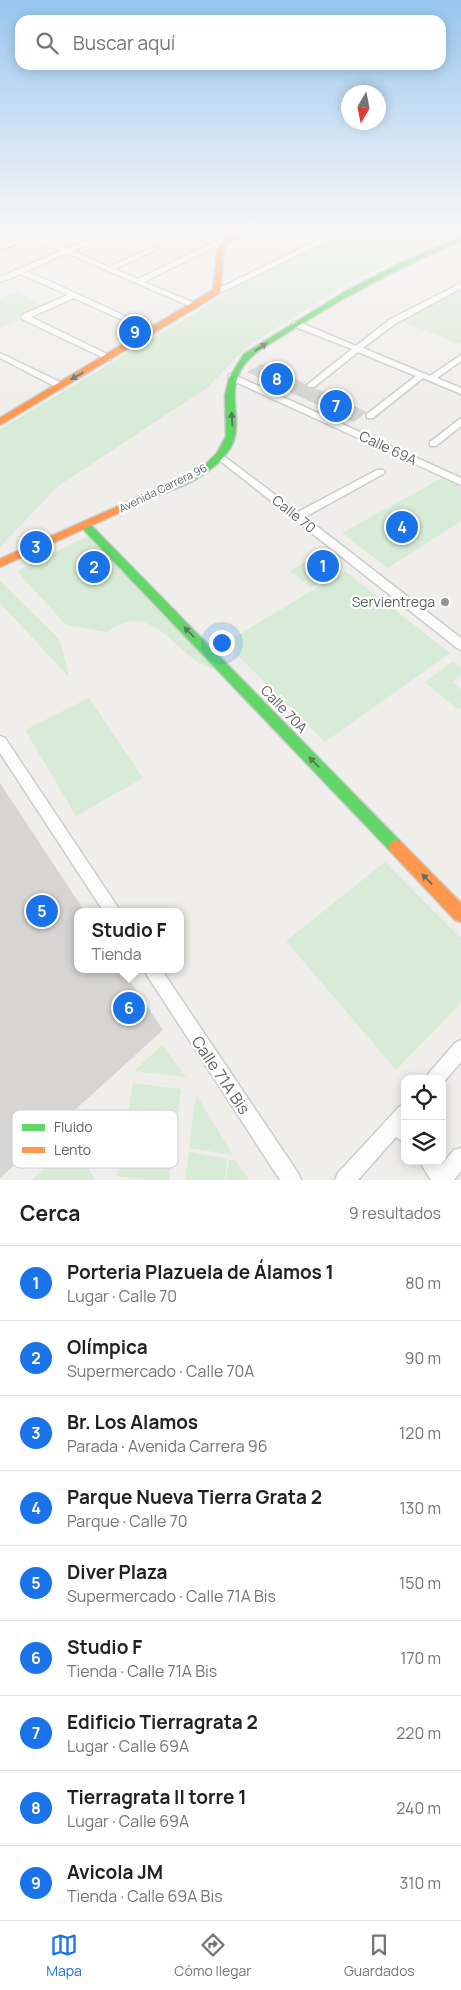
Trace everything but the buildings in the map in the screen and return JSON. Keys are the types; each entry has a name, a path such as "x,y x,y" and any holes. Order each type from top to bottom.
{"main road":[{"path":"0,422 194,306 217,291 217,286"},
{"path":"232,377 239,364 247,356 356,286"},
{"name":"Avenida Carrera 96","path":"1,562 206,469 221,457 226,452 233,431 230,387 232,377"},
{"name":"Calle 70A","path":"85,525 461,914"}],"street":[{"path":"54,286 154,331"},
{"path":"147,286 194,306"},
{"path":"217,291 227,286"},
{"path":"311,386 359,350 392,322 459,286"},
{"path":"74,295 25,318 108,358"},
{"path":"296,324 461,391"},
{"path":"0,355 60,386"},
{"path":"431,379 461,357"},
{"path":"370,416 422,375"},
{"name":"Calle 69A","path":"232,377 461,482"},
{"path":"433,444 461,421"},
{"name":"Calle 70","path":"221,457 461,645"},
{"path":"297,517 380,472"},
{"path":"0,742 110,908"},
{"name":"Calle 71A Bis","path":"154,973 291,1180"},
{"path":"438,1075 461,1049"},
{"path":"350,1178 401,1124"},
{"path":"431,1165 443,1179 461,1156"}],"green space":[{"path":"236,286 343,286 248,346 207,388 58,486 0,547 0,429 197,312"},
{"path":"461,287 461,342 458,344 402,321"},
{"path":"17,292 47,308 0,328 0,299"},
{"path":"442,478 461,487 461,521 388,568 342,533"},
{"path":"92,534 221,672 199,663 167,636 146,623 135,621 122,624 107,632 66,625 17,571"},
{"path":"305,562 326,579 311,588 290,571"},
{"path":"345,571 450,653 325,742 225,643"},
{"path":"0,581 60,640 69,677 0,603"},
{"path":"453,661 461,667 461,675 452,682 461,689 461,708 458,710 425,682"},
{"path":"89,698 143,778 76,816 25,730"},
{"path":"385,862 461,938 461,1003 396,1070 286,941"},
{"path":"162,1045 186,1077 134,1071"},
{"path":"133,1083 181,1089 178,1112 178,1110 128,1110"},
{"path":"196,1094 233,1155 189,1148"},
{"path":"189,1152 227,1159 225,1180 185,1180"},
{"path":"229,1160 235,1160 249,1180 226,1180"},
{"path":"45,1168 89,1168 95,1180 31,1180"},
{"path":"118,1168 171,1168 169,1180 147,1180 117,1176"}],"traffic: fast":[{"path":"141,499 194,476 208,467 220,455 231,436 230,395 233,378 247,356 324,307 361,286"},
{"path":"85,525 396,847"}],"traffic: slow":[{"path":"0,422 217,291 217,286"},
{"path":"0,563 141,499"},
{"path":"396,847 461,914"}],"place":[{"name":"Avicola JM","path":"135,332"},
{"name":"Tierragrata II torre 1","path":"277,379"},
{"name":"Edificio Tierragrata 2","path":"336,406"},
{"name":"Parque Nueva Tierra Grata 2","path":"402,527"},
{"name":"Br. Los Alamos","path":"36,547"},
{"name":"Porteria Plazuela de Álamos 1","path":"323,566"},
{"name":"Olímpica","path":"94,567"},
{"name":"Servientrega","path":"445,602"},
{"name":"Diver Plaza","path":"42,911"},
{"name":"Studio F","path":"129,1008"}]}
